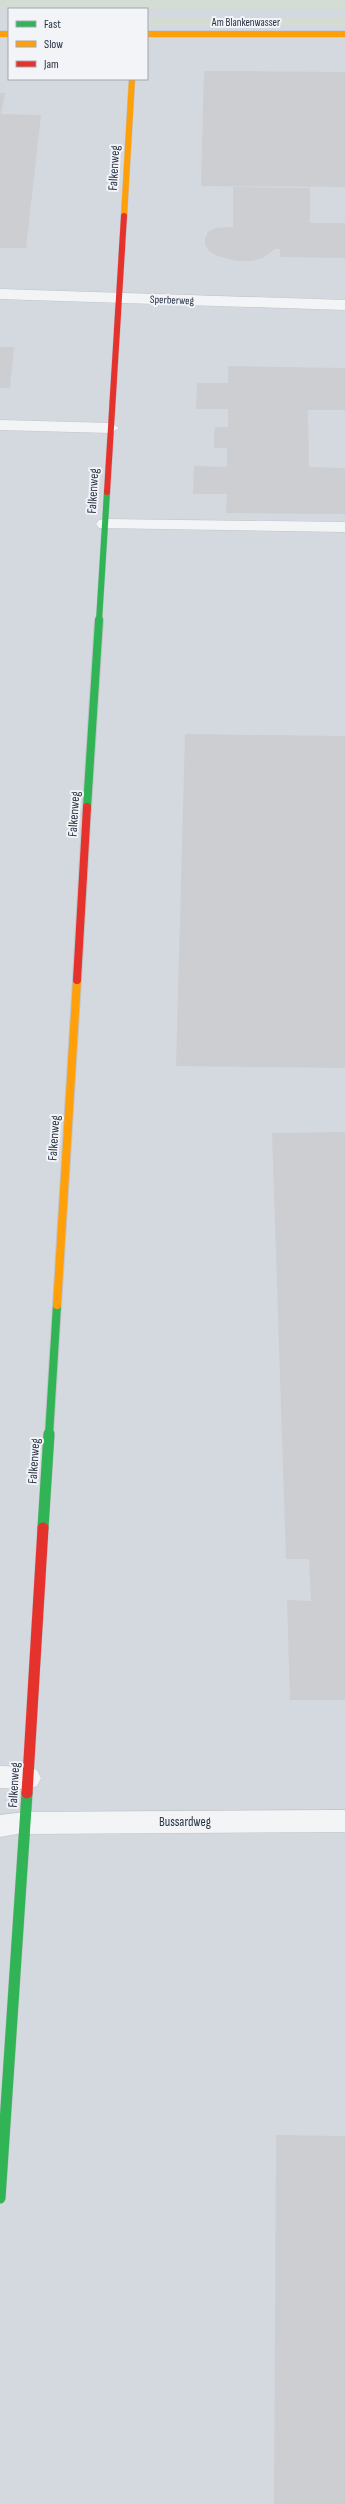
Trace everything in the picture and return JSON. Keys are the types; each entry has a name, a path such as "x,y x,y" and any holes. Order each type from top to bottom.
{"street":[{"name":"Am Blankenwasser","path":"148,34 345,34"},
{"name":"Falkenweg","path":"0,2198 28,1778 132,80"},
{"name":"Sperberweg","path":"0,294 345,305"},
{"path":"0,425 110,428"},
{"path":"104,524 345,527"},
{"path":"0,1777 28,1778"},
{"name":"Bussardweg","path":"0,1826 25,1823 345,1821"}],"shaded area":[{"path":"0,0 345,0 345,9 8,8 8,10 0,10"},
{"path":"148,9 345,9 345,2504 0,2504 0,10 8,10 8,80 148,80"},
{"path":"148,18 345,18 345,25 148,25"}],"building":[{"path":"204,71 345,72 345,187 201,186"},
{"path":"0,93 5,93 1,114 41,115 26,248 0,248"},
{"path":"233,187 310,188 310,223 345,223 345,258 280,257 280,249 275,249 263,258 252,261 238,261 217,256 209,251 205,245 205,238 208,232 215,228 233,227"},
{"path":"0,347 14,347 10,388 0,388"},
{"path":"228,366 345,368 345,410 308,410 309,467 345,468 345,514 226,513 227,494 193,494 194,466 227,467 227,448 214,448 214,438 215,427 228,427 228,409 196,409 197,383 228,383"},
{"path":"185,734 345,736 345,1068 176,1066"},
{"path":"345,1132 345,1700 290,1700 287,1600 311,1601 309,1559 286,1559 272,1133"},
{"path":"276,2135 345,2136 345,2504 274,2504"}],"traffic: fast":[{"path":"87,807 107,492"},
{"path":"43,1528 57,1305"},
{"path":"0,2198 27,1793"}],"traffic: slow":[{"path":"0,34 8,34"},
{"path":"148,34 345,34"},
{"path":"124,216 132,80"},
{"path":"57,1305 77,980"}],"traffic: jam":[{"path":"107,492 124,216"},
{"path":"77,980 87,807"},
{"path":"27,1793 43,1528"}]}
